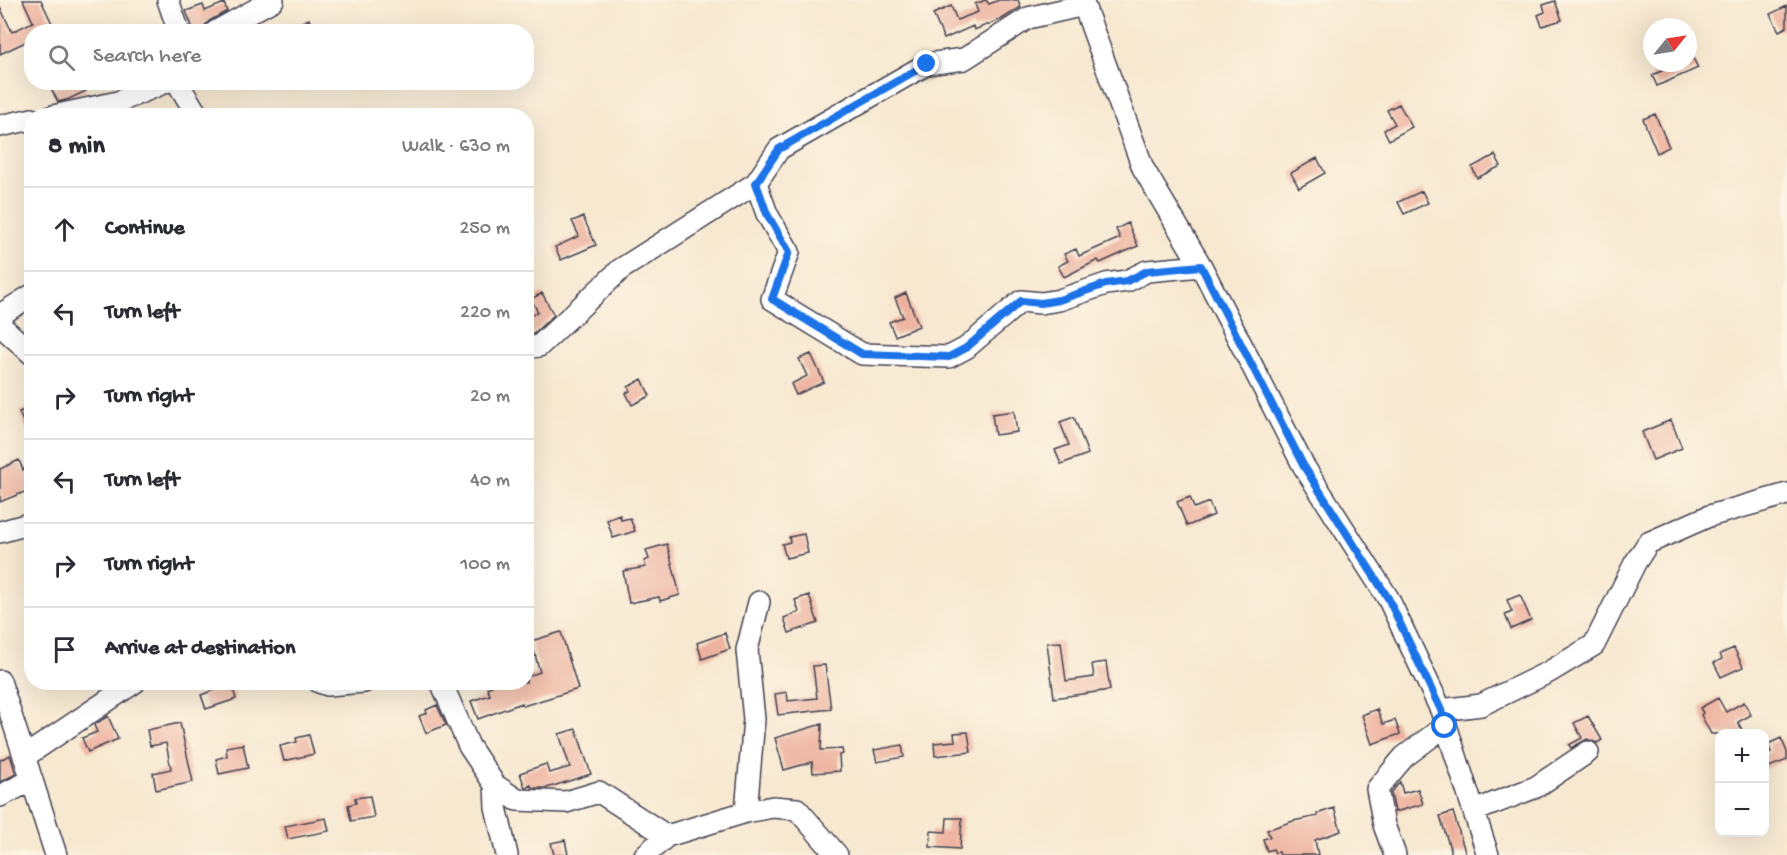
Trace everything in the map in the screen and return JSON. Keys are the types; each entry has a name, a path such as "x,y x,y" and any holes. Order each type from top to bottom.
{"street":[{"path":"168,0 176,24"},
{"path":"230,24 273,0"},
{"path":"534,347 539,346 621,269 756,183 779,149 927,64 964,59 1028,18 1083,3 1143,168 1201,266 1303,465 1388,598 1443,718 1488,855"},
{"path":"90,108 118,102 147,90"},
{"path":"182,90 193,108"},
{"path":"0,126 24,121"},
{"path":"756,183 767,214 789,252 772,299 862,354 949,357 966,348 1021,301 1041,303 1059,300 1106,284 1127,281 1147,271 1201,266"},
{"path":"0,315 24,300"},
{"path":"0,325 24,347"},
{"path":"1395,855 1384,825 1377,789 1404,757 1443,718 1481,705 1548,672 1594,645 1635,563 1648,543 1709,516 1787,494"},
{"path":"0,532 24,525"},
{"path":"746,812 754,719 747,650 759,602"},
{"path":"0,681 56,855"},
{"path":"24,757 123,690"},
{"path":"444,690 469,746 495,785 517,800 566,802 598,792 667,836"},
{"path":"1474,812 1536,787 1588,752"},
{"path":"0,796 32,780"},
{"path":"495,785 496,807 507,855"},
{"path":"645,855 667,836 746,812 773,807 797,809 837,855"}],"building":[{"path":"23,0 41,0 52,24 29,24 33,22"},
{"path":"986,0 989,4 999,0 1018,0 1021,7 1002,19 974,30 973,26 944,39 933,14 951,6 957,20 978,12 975,4"},
{"path":"1555,1 1562,20 1542,26 1538,15 1545,12 1543,5"},
{"path":"224,3 227,11 206,24 191,24 186,11 203,5 205,11"},
{"path":"1787,6 1787,27 1779,31 1770,14"},
{"path":"0,7 12,32 24,26 24,43 0,54"},
{"path":"309,19 311,24 298,24"},
{"path":"1659,72 1689,72 1657,86 1652,75"},
{"path":"52,90 86,91 69,99 58,102"},
{"path":"1399,104 1412,127 1389,140 1384,130 1395,124 1387,110"},
{"path":"1655,114 1669,147 1657,153 1643,119"},
{"path":"1495,155 1501,166 1477,178 1472,167"},
{"path":"1317,158 1325,173 1299,188 1291,173"},
{"path":"1422,191 1428,203 1404,214 1398,202"},
{"path":"583,217 596,245 561,260 555,247 579,236 572,221"},
{"path":"1128,223 1138,246 1100,263 1098,260 1064,277 1058,266 1068,261 1064,254 1076,249 1079,256 1120,238 1116,229"},
{"path":"542,293 554,315 534,333 534,314 538,312 534,305 534,297"},
{"path":"906,293 919,326 895,336 889,322 903,317 895,298"},
{"path":"811,354 824,382 796,395 791,384 807,376 799,359"},
{"path":"642,379 650,396 632,405 626,393 630,391 628,387"},
{"path":"24,410 24,424 19,412"},
{"path":"1014,411 1017,432 995,435 992,414"},
{"path":"1074,417 1088,454 1061,464 1055,450 1069,445 1060,422"},
{"path":"1671,420 1682,448 1653,460 1642,432"},
{"path":"19,460 24,470 24,492 0,502 0,469"},
{"path":"1190,497 1194,508 1209,502 1214,515 1187,526 1177,502"},
{"path":"620,515 621,520 630,518 635,531 613,538 607,520"},
{"path":"804,534 808,553 786,558 782,544 790,542 789,537"},
{"path":"667,544 680,595 660,601 659,597 629,603 623,571 646,567 644,561 649,559 646,550"},
{"path":"809,595 818,623 789,633 784,618 799,612 795,600"},
{"path":"1520,595 1531,620 1511,629 1505,615 1512,612 1507,600"},
{"path":"561,632 578,689 523,706 522,703 478,719 471,701 490,695 488,690 534,690 534,674 540,672 534,651 534,640"},
{"path":"725,633 730,649 702,659 697,643"},
{"path":"1061,642 1066,681 1094,677 1092,664 1106,662 1110,690 1054,698 1047,643"},
{"path":"1734,648 1743,667 1721,677 1714,663 1722,659 1720,654"},
{"path":"825,665 831,709 778,715 775,694 787,692 788,701 817,698 813,666"},
{"path":"215,690 233,690 236,699 206,709 201,695"},
{"path":"1718,698 1726,712 1744,702 1751,715 1738,722 1742,729 1715,729 1715,734 1711,734 1701,715 1703,713 1700,708"},
{"path":"437,705 446,725 426,733 419,716"},
{"path":"1377,709 1383,724 1395,720 1400,734 1372,744 1362,715"},
{"path":"108,716 118,739 88,752 82,738 97,732 94,725"},
{"path":"1588,716 1602,740 1597,743 1587,739 1571,748 1569,745 1582,738 1574,723"},
{"path":"180,723 193,782 156,790 153,773 171,769 166,743 150,746 147,730"},
{"path":"822,724 821,750 842,749 843,754 839,755 840,771 813,773 812,762 784,770 775,738"},
{"path":"576,729 591,774 547,788 532,788 531,785 525,788 520,773 546,764 549,773 570,767 559,734"},
{"path":"968,732 971,752 935,756 934,743 955,741 954,733"},
{"path":"309,735 314,754 284,761 280,746 297,742 296,738"},
{"path":"1781,738 1787,752 1787,760 1769,767 1769,753 1771,752 1769,744"},
{"path":"243,744 248,768 219,774 216,759 227,756 226,747"},
{"path":"902,745 904,757 877,762 874,750"},
{"path":"10,755 16,774 0,782 0,760"},
{"path":"1400,782 1403,793 1418,789 1423,804 1395,812 1391,793"},
{"path":"370,796 374,817 351,821 348,805 356,803 355,798"},
{"path":"1334,808 1341,831 1315,840 1318,855 1280,855 1273,849 1267,851 1263,839 1270,837 1267,830 1318,816 1317,814"},
{"path":"1453,812 1466,855 1452,855 1440,816"},
{"path":"326,818 329,831 288,839 285,826"},
{"path":"947,818 962,818 960,849 930,847 931,831 946,832"},
{"path":"565,840 568,855 554,855 551,843"}],"route":[{"path":"927,64 779,149 756,183 767,214 789,252 772,299 862,354 949,357 966,348 1021,301 1041,303 1059,300 1106,284 1127,281 1147,271 1201,266 1303,465 1388,598 1441,710 1445,726"}]}
